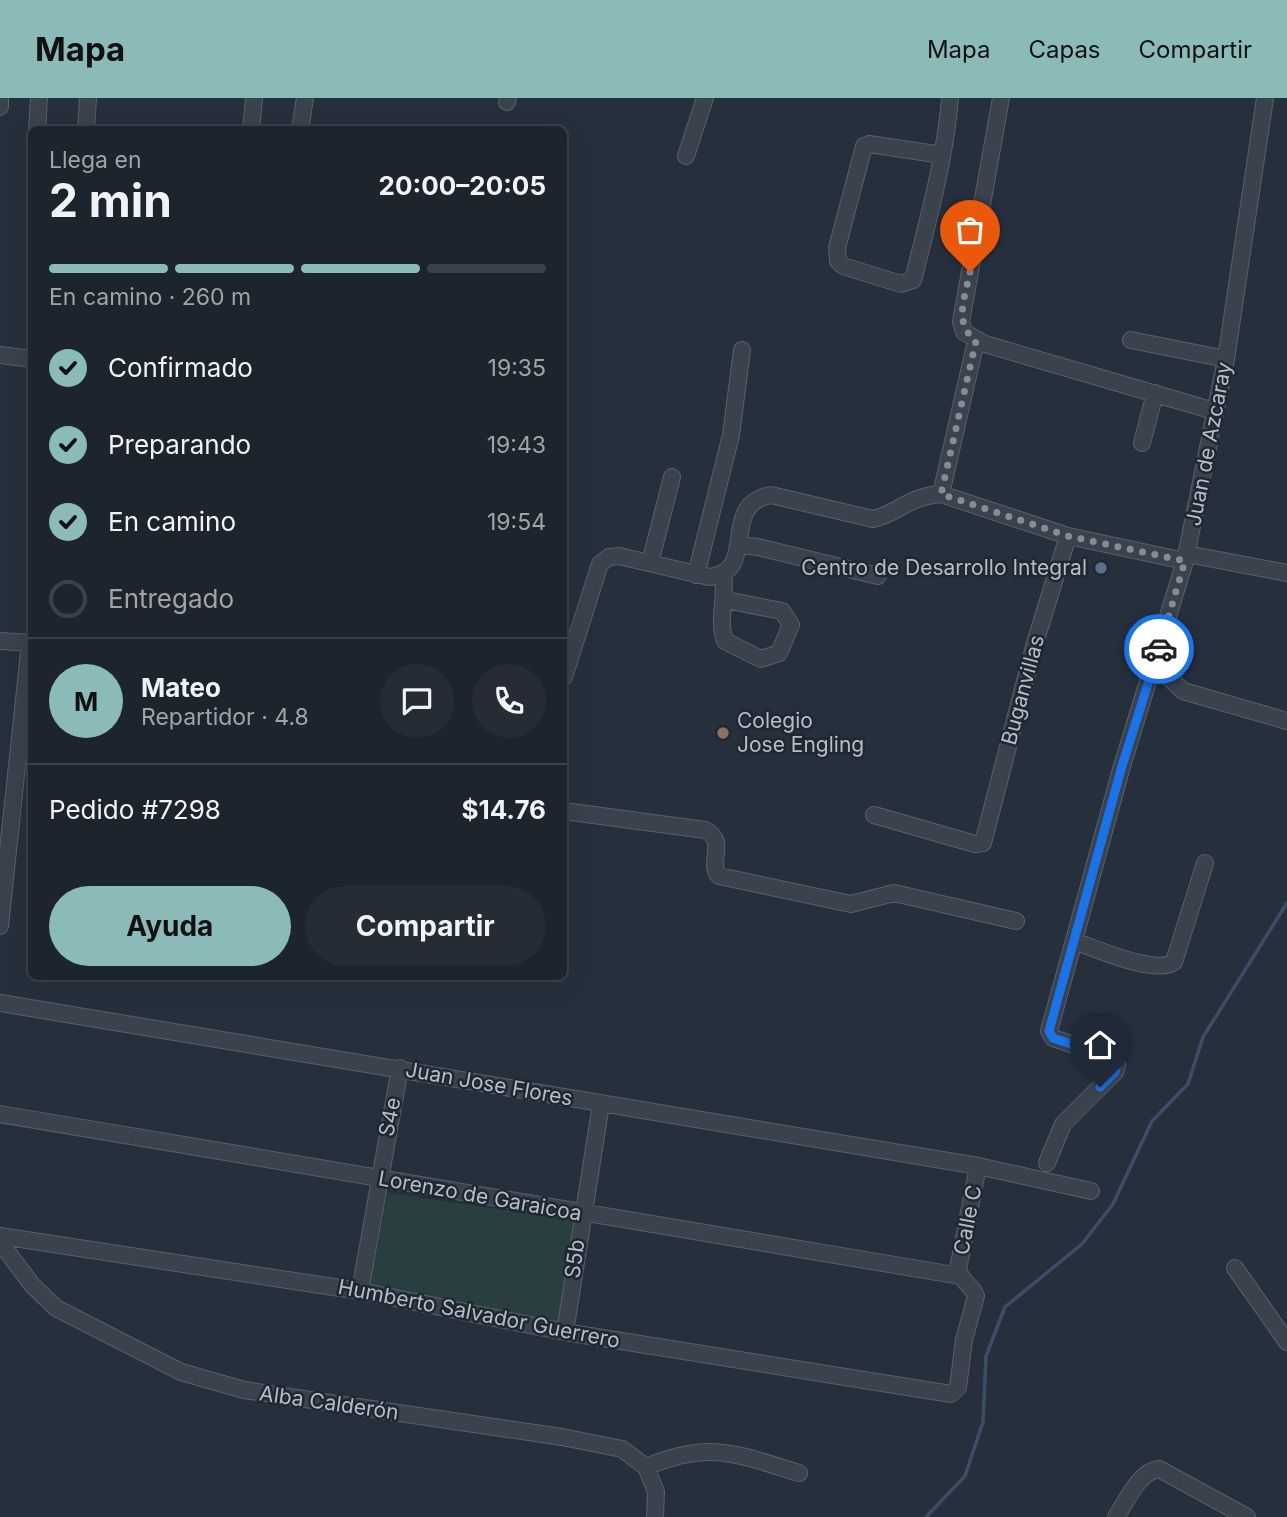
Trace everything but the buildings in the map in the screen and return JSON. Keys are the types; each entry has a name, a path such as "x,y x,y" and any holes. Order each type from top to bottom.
{"street":[{"path":"0,107 1,98"},
{"path":"37,126 39,98"},
{"path":"86,126 88,98"},
{"path":"251,126 254,98"},
{"path":"301,126 305,98"},
{"path":"686,156 705,98"},
{"path":"942,155 869,144 864,146 837,248 838,261 843,266 901,284 914,280 942,155 950,98"},
{"path":"1001,98 961,322 970,336 1214,411"},
{"name":"Juan de Azcaray","path":"1047,1163 1063,1125 1115,1072 1117,1065 1113,1058 1053,1038 1049,1031 1122,766 1160,668 1186,558 1214,411 1218,357 1265,98"},
{"path":"941,494 970,336"},
{"path":"1131,340 1218,357"},
{"path":"696,575 731,435 742,350"},
{"path":"0,355 28,358"},
{"path":"1142,443 1155,393"},
{"path":"650,564 672,477"},
{"path":"726,600 782,611 787,616 791,625 779,653 761,659 725,641 722,632 722,606 726,600 723,576 730,568 738,545 747,506 756,498 771,495 873,519 886,516 905,501 941,494 1068,536 1287,573"},
{"name":"Buganvillas","path":"874,816 981,844 1035,643 1068,536"},
{"path":"738,545 758,547 877,576"},
{"path":"567,662 600,564 609,557 619,556 696,575 723,576"},
{"path":"0,641 28,643"},
{"path":"1160,668 1183,691 1192,695 1287,722"},
{"path":"0,926 28,670"},
{"path":"567,811 705,830 711,833 718,845 715,868 719,876 851,904 894,893 1016,921"},
{"path":"1074,942 1154,967 1168,966 1174,962 1205,863"},
{"name":"Juan Jose Flores","path":"0,1003 978,1166 1091,1191"},
{"name":"S4e","path":"360,1291 400,1068"},
{"name":"S5b","path":"565,1332 581,1214 601,1104"},
{"name":"Lorenzo de Garaicoa","path":"0,1114 960,1276"},
{"name":"Calle C","path":"956,1391 964,1340 976,1296 960,1276 978,1166"},
{"name":"Humberto Salvador Guerrero","path":"0,1236 360,1291 565,1332 951,1394 956,1391"},
{"name":"Alba Calderón","path":"0,1242 32,1284 56,1308 181,1372 244,1390 598,1444 622,1449 646,1467"},
{"path":"1235,1268 1287,1342"},
{"path":"655,1517 656,1492 646,1467 703,1451 726,1451 799,1473"},
{"path":"1116,1517 1143,1476 1150,1470 1159,1469 1247,1517"}],"green space":[{"path":"388,1193 574,1220 560,1324 370,1285"}],"waterway":[{"path":"926,1517 965,1476 983,1422 986,1356 1005,1307 1082,1244 1113,1204 1152,1121 1188,1084 1203,1037 1287,903"}],"way so far":[{"path":"970,272 961,322 964,332 976,341 941,494 1068,536 1185,561 1159,649"}],"place":[{"name":"Centro de Desarrollo Integral","path":"1101,568"},
{"name":"Colegio Jose Engling","path":"723,733"}],"route":[{"path":"1100,1087 1115,1072 1117,1065 1113,1058 1053,1038 1049,1031 1122,766 1159,649"}]}
